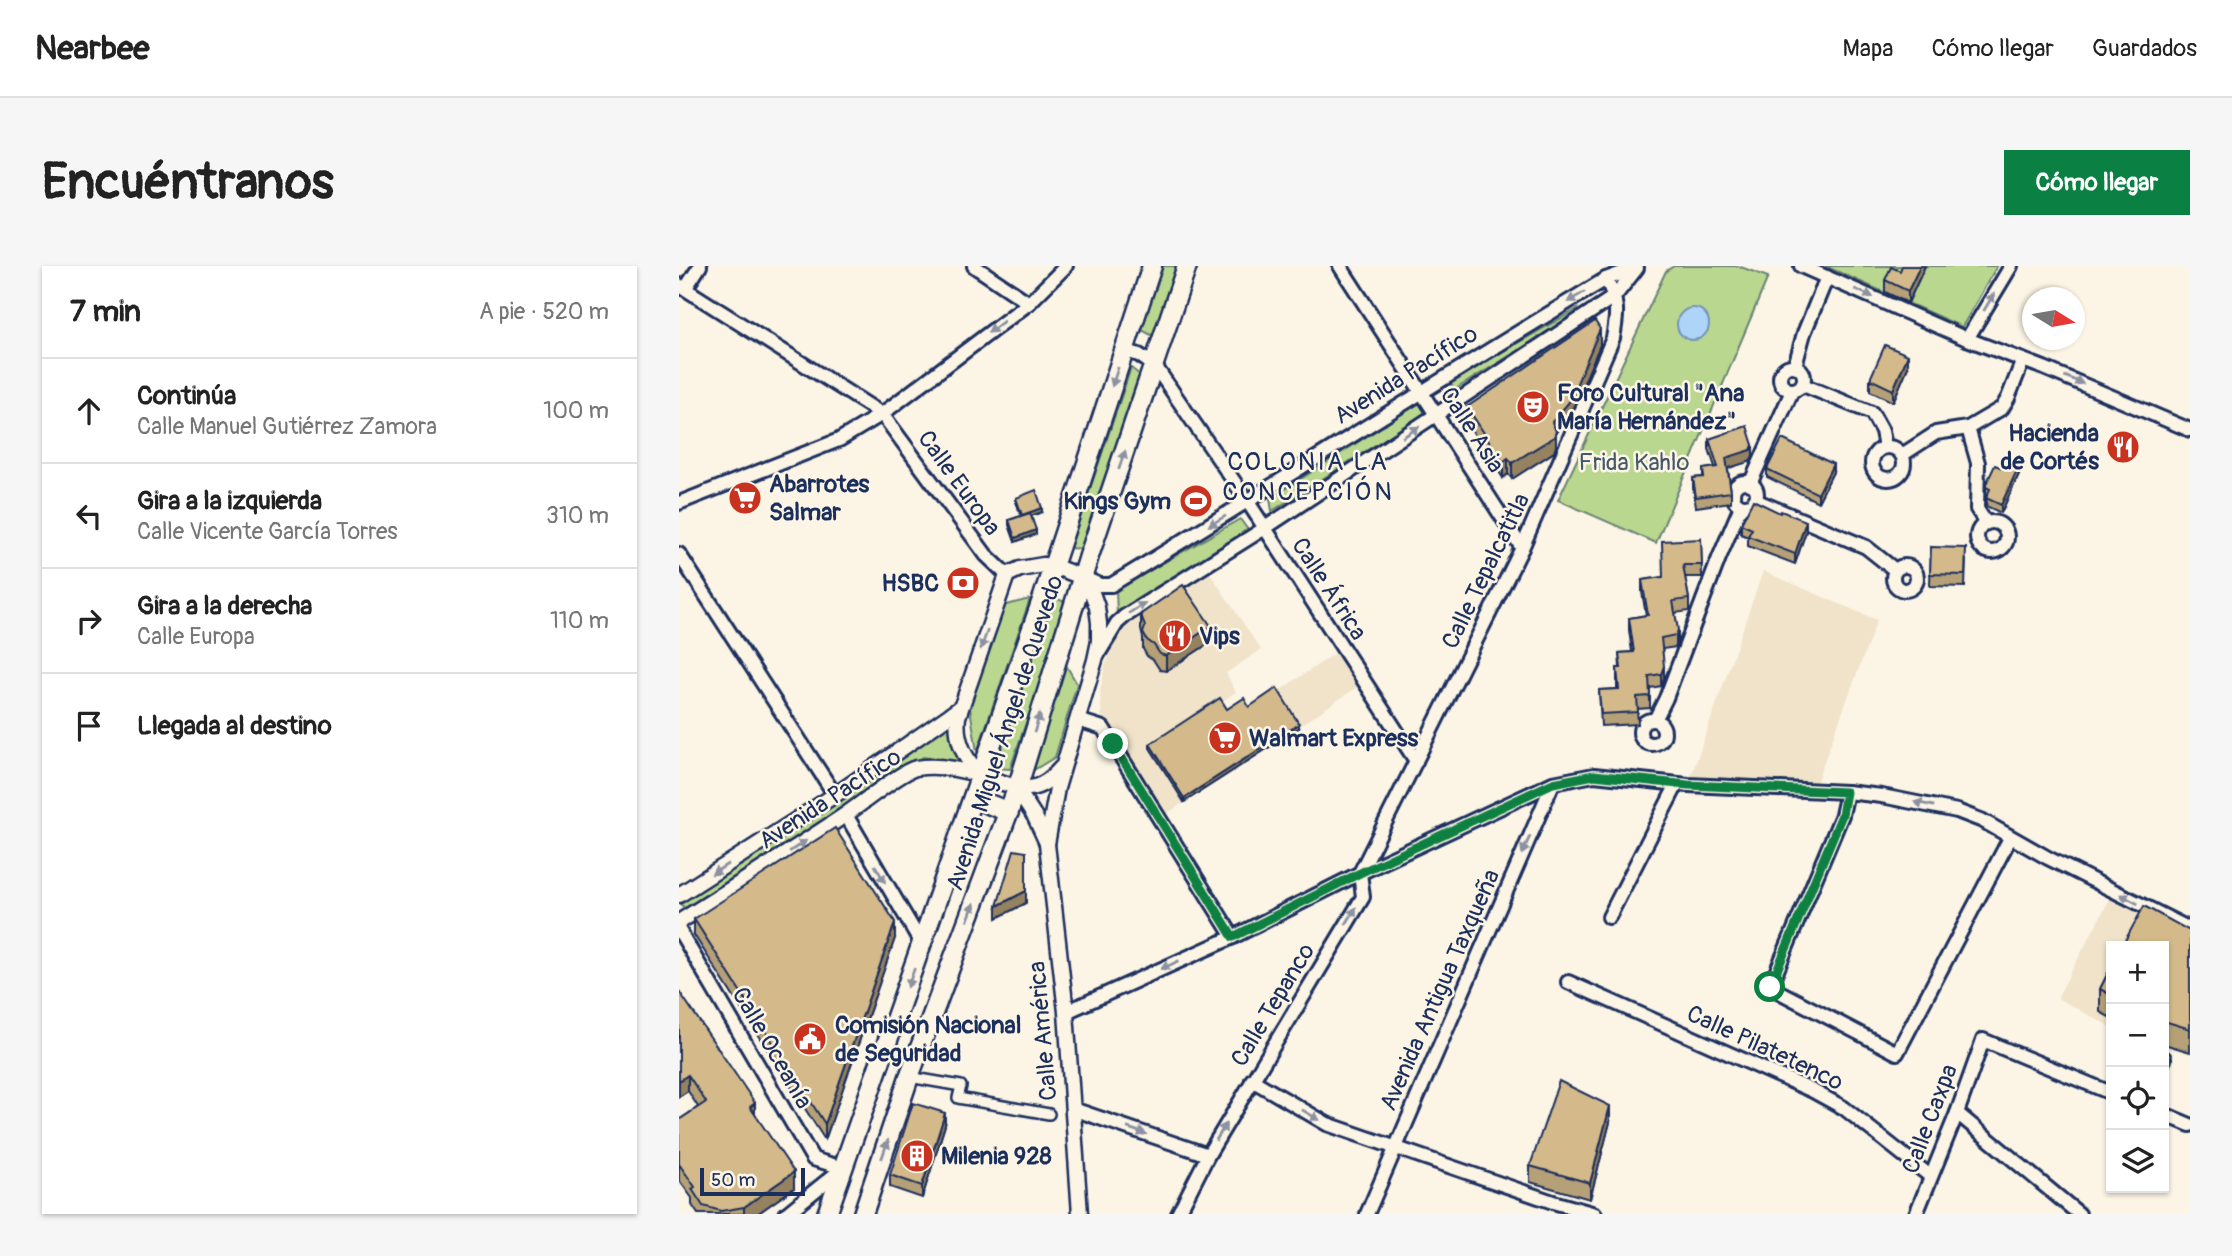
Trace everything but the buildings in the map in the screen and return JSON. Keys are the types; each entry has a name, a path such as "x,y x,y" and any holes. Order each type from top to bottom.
{"main road":[{"name":"Avenida Miguel Ángel de Quevedo","path":"827,1214 1053,566 1152,266"},
{"name":"Avenida Miguel Ángel de Quevedo","path":"863,1214 909,1077 1017,789 1082,577 1187,266"},
{"path":"973,797 1009,811"}],"street":[{"path":"700,266 682,287 882,414"},
{"path":"974,266 1029,303"},
{"path":"679,503 839,440 882,414 1029,303 1066,266"},
{"name":"Calle Asia","path":"1340,266 1522,548"},
{"path":"1801,266 1967,339 2190,430"},
{"path":"1967,339 2011,266"},
{"name":"Avenida Pacífico","path":"1053,566 1100,585 1111,585 1248,502 1422,390 1606,279 1639,267"},
{"name":"Avenida Pacífico","path":"1095,660 1117,623 1125,616 1265,528 1615,296 1639,267"},
{"path":"1795,366 1804,333 1827,276"},
{"name":"Calle Tepalcatitla","path":"1360,873 1522,548 1613,338 1618,314 1615,296 1606,279"},
{"name":"Calle África","path":"1124,349 1155,366 1248,502 1416,761"},
{"path":"1902,455 1936,433 1968,428 2002,408 2023,360"},
{"path":"1749,484 1804,374 1795,366"},
{"path":"1795,366 1784,369 1780,376 1784,388 1798,388 1872,413 1882,432 1885,447"},
{"name":"Calle Europa","path":"882,414 986,555 1007,575"},
{"path":"1968,428 1978,463 1977,509 1986,523"},
{"path":"1885,447 1895,448 1902,455 1904,465 1899,474 1890,479 1880,477 1872,463 1876,453 1885,447"},
{"path":"1741,506 1734,498 1734,490 1739,485 1749,484 1755,489 1755,500"},
{"path":"1741,506 1749,505 1755,500"},
{"path":"1755,500 1866,547 1895,570"},
{"path":"1655,720 1741,506"},
{"path":"679,554 835,795"},
{"name":"Avenida Miguel Ángel de Quevedo","path":"980,775 960,743 957,724 960,708 1007,575 1032,566 1053,566"},
{"name":"Calle América","path":"1080,1214 1066,1012 1047,844 1057,788 1100,636 1090,587 1082,577"},
{"name":"Avenida Pacífico","path":"679,895 835,795 960,708"},
{"path":"1078,720 1103,728 1233,937"},
{"path":"1017,789 1043,783 1064,764"},
{"name":"Avenida Pacífico","path":"679,922 913,769 941,767 980,775 1017,789"},
{"path":"1066,1012 1233,937 1360,873 1553,783 1594,775 1677,784 1846,792 1882,796 1957,811 1983,821 2010,838 2190,929"},
{"name":"Avenida Antigua Taxqueña","path":"1367,1214 1553,783"},
{"path":"1609,917 1677,784"},
{"name":"Calle América","path":"1017,789 1035,817 1047,844"},
{"path":"1846,792 1842,815 1770,987 1896,1053 2010,838"},
{"path":"846,815 922,946"},
{"name":"Calle Tepanco","path":"1178,1214 1207,1155 1363,897 1360,873"},
{"name":"Calle Oceanía","path":"679,930 813,1159 843,1168"},
{"name":"Calle Pilatetenco","path":"1568,982 1823,1096 1844,1108 1930,1176"},
{"name":"Calle Caxpa","path":"1916,1214 1983,1040 2106,1091"},
{"path":"909,1077 961,1086 958,1098 1049,1114"},
{"path":"1252,1080 1327,1124 1395,1146 1552,1208 1595,1214"},
{"path":"1073,1109 1207,1155"},
{"path":"1957,1113 2079,1214"},
{"path":"2169,1116 2190,1125"},
{"path":"786,1214 843,1168"}],"shaded area":[{"path":"1763,571 1877,620 1813,791 1688,785"},
{"path":"1210,573 1261,650 1226,673 1236,692 1221,702 1227,713 1250,710 1340,650 1362,684 1165,815 1102,720 1100,692 1105,665 1117,639 1130,620"},
{"path":"2113,893 2190,932 2190,1054 2169,1048 2169,941 2106,941 2106,1024 2057,998"}],"green space":[{"path":"1159,266 1178,266 1155,337 1138,328"},
{"name":"Frida Kahlo","path":"1674,266 1738,266 1768,277 1656,543 1558,500 1666,271"},
{"path":"1825,266 1997,266 1962,327"},
{"path":"1577,309 1574,316 1454,390 1450,382"},
{"path":"1131,368 1140,375 1085,549 1070,548"},
{"path":"1420,402 1427,412 1272,511 1270,499"},
{"path":"1240,519 1248,530 1122,609 1117,617 1116,590"},
{"path":"1053,597 1067,603 1010,769 994,768"},
{"path":"1030,599 977,752 969,702 1002,606"},
{"path":"1066,665 1077,684 1055,757 1029,773"},
{"path":"951,724 961,763 923,757 685,908 680,904"}],"water":[{"path":"1693,308 1704,313 1709,324 1704,335 1693,340 1682,335 1677,324 1682,313"}],"place":[{"name":"Foro Cultural \"Ana María Hernández\"","path":"1533,407"},
{"name":"Hacienda de Cortés","path":"2123,447"},
{"name":"Abarrotes Salmar","path":"745,498"},
{"name":"Kings Gym","path":"1196,501"},
{"name":"HSBC","path":"963,583"},
{"name":"Vips","path":"1175,636"},
{"name":"Walmart Express","path":"1225,738"},
{"name":"Comisión Nacional de Seguridad","path":"810,1039"},
{"name":"Milenia 928","path":"917,1156"}],"district":[{"name":"COLONIA LA CONCEPCIÓN","path":"1308,477"}],"route":[{"path":"1113,744 1233,937 1360,873 1553,783 1594,775 1688,785 1846,792 1842,815 1770,987"}]}
